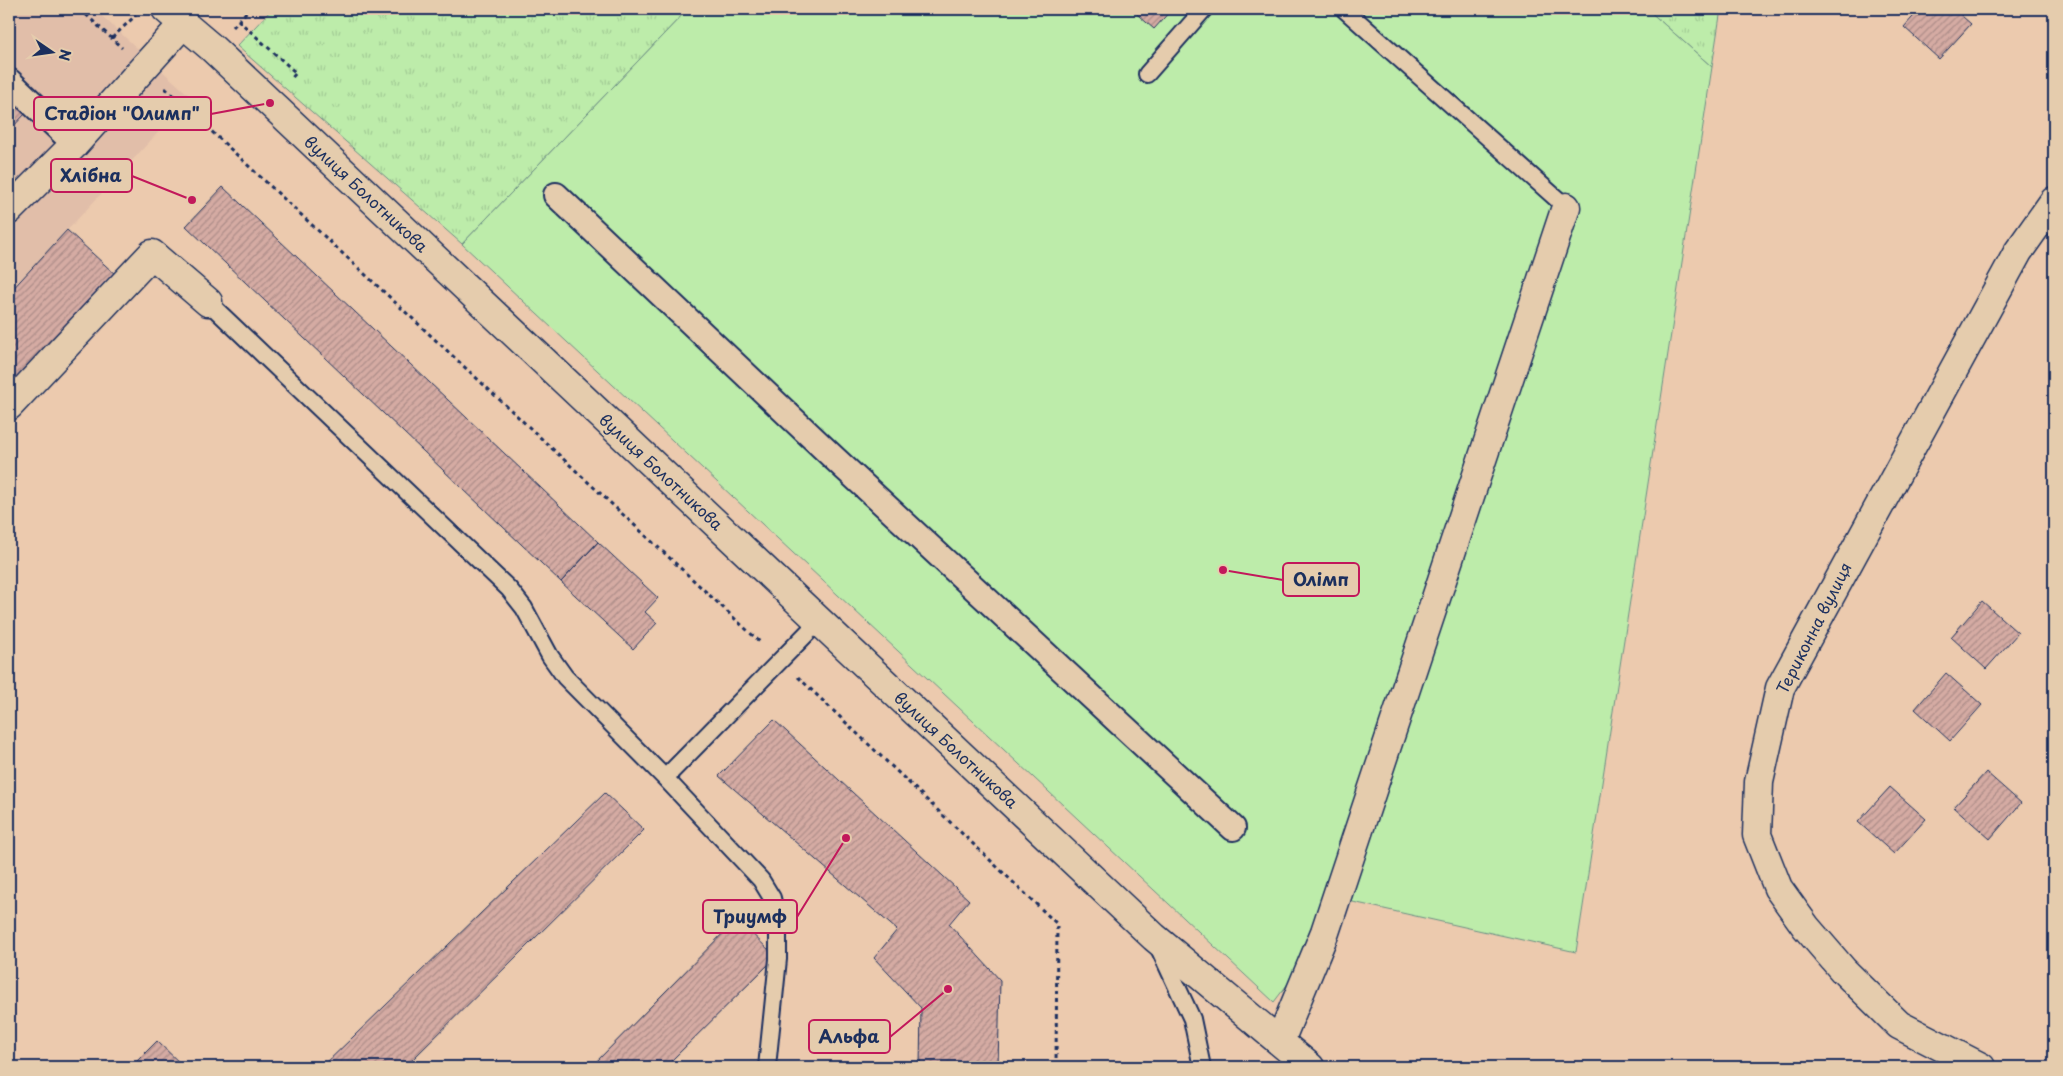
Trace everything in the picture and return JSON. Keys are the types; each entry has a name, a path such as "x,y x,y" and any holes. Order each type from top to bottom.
{"street":[{"path":"9,210 75,144 143,67 175,16"},
{"name":"вулиця Болотникова","path":"175,16 225,60 1154,937 1310,1067"},
{"path":"9,81 75,144"},
{"path":"556,195 834,458 1233,828"},
{"name":"Териконна вулиця","path":"1981,1067 1899,1025 1843,970 1806,927 1778,888 1757,836 1759,782 1780,688 2018,252 2054,202"},
{"path":"1280,1041 1325,932 1566,207"},
{"path":"9,406 152,254 208,302"}],"lane":[{"path":"1147,74 1204,9"},
{"path":"1344,9 1566,207"},
{"path":"208,302 509,589 524,608 550,656 565,677 665,778 761,880 772,898 778,923 778,959 767,1067"},
{"path":"665,778 820,620"},
{"path":"1154,937 1192,1019 1202,1067"}],"path":[{"path":"80,9 780,660 1057,924 1056,1067"},
{"path":"112,39 142,9"}],"shaded area":[{"path":"9,9 94,9 191,97 9,293"}],"green space":[{"path":"272,9 688,9 462,244 237,46"},
{"path":"688,9 1647,9 1712,67 1576,952 1326,896 1305,961 1274,1002 462,244"},
{"path":"1647,9 1721,9 1712,67"}],"building":[{"path":"1131,9 1172,9 1154,29"},
{"path":"1920,9 1954,9 1971,24 1939,59 1904,27"},
{"path":"9,96 26,113 9,131"},
{"path":"223,187 598,542 561,582 186,226"},
{"path":"67,230 117,276 9,393 9,293"},
{"path":"598,542 658,598 645,612 657,623 633,649 561,582"},
{"path":"1982,601 2018,633 1986,669 1951,637"},
{"path":"1946,673 1982,705 1950,741 1915,709"},
{"path":"774,720 969,900 949,924 1000,980 998,1067 920,1067 921,1008 874,958 897,930 719,776"},
{"path":"1986,772 2021,803 1990,839 1954,807"},
{"path":"1890,787 1926,819 1894,854 1858,822"},
{"path":"605,793 644,830 405,1067 322,1067"},
{"path":"737,919 776,957 665,1067 591,1067"},
{"path":"157,1041 184,1067 131,1067"}],"place":[{"name":"Стадіон \"Олимп\"","path":"270,103"},
{"name":"Хлібна","path":"192,200"},
{"name":"Олімп","path":"1223,570"},
{"name":"Триумф","path":"846,838"},
{"name":"Альфа","path":"948,989"}]}
